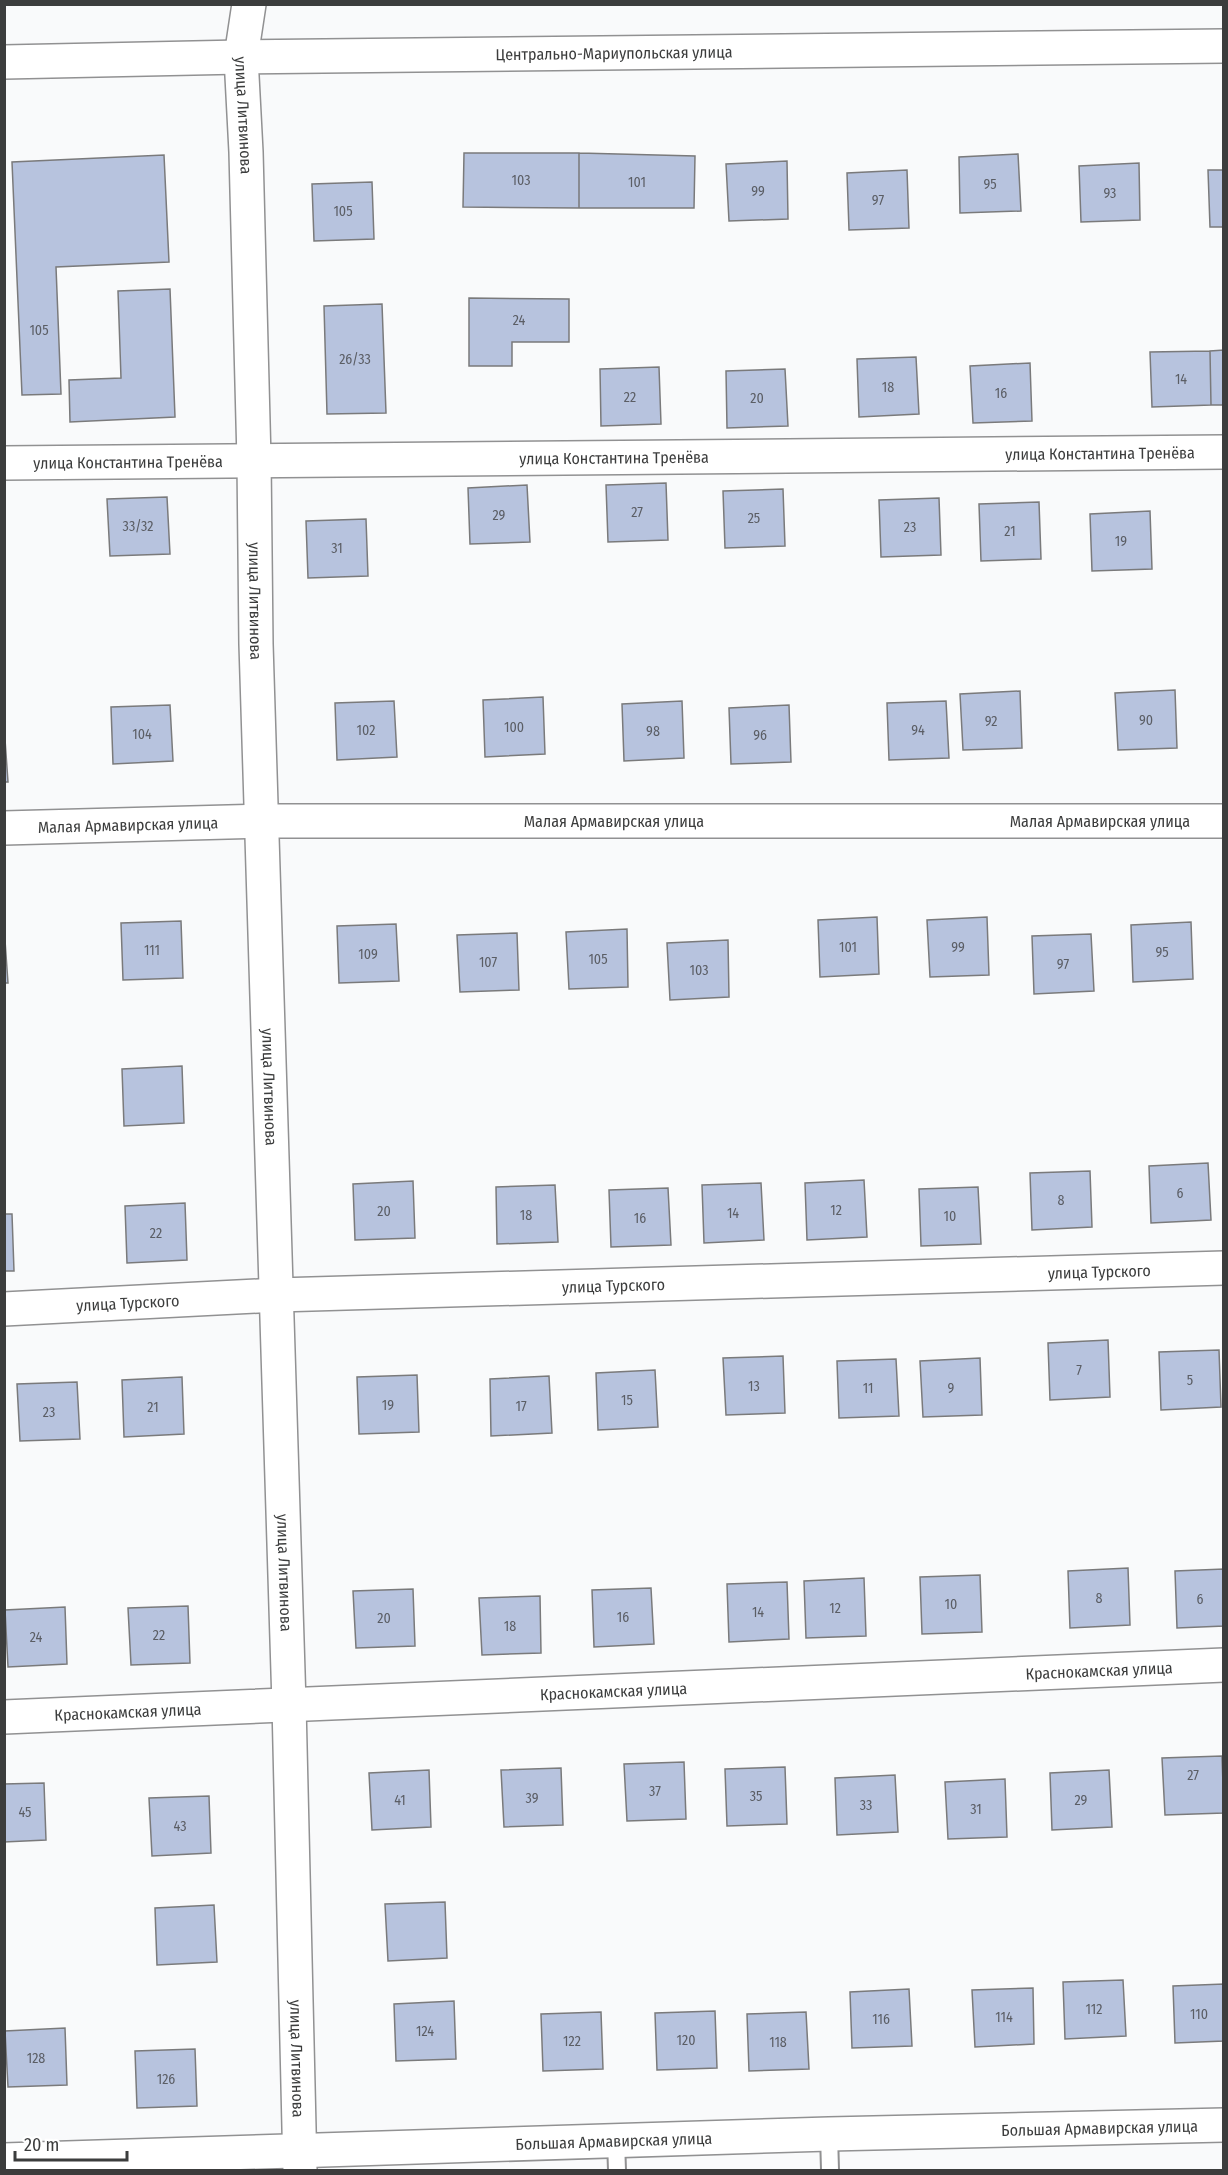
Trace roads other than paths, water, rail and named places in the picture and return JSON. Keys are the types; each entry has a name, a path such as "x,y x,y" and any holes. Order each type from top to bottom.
{"street":[{"name":"улица Литвинова","path":"249,4 241,57 246,152 256,645 289,1704 299,2160"},
{"name":"Центрально-Мариупольская улица","path":"4,62 241,57 1224,46"},
{"name":"улица Константина Тренёва","path":"4,463 1224,452"},
{"name":"Малая Армавирская улица","path":"4,828 262,820 1224,820"},
{"name":"улица Турского","path":"4,1309 277,1295 1224,1268"},
{"name":"Краснокамская улица","path":"4,1717 1224,1665"},
{"name":"Большая Армавирская улица","path":"4,2160 299,2160 617,2156 829,2134 1224,2125"}],"lane":[{"path":"829,2134 830,2170"}]}
